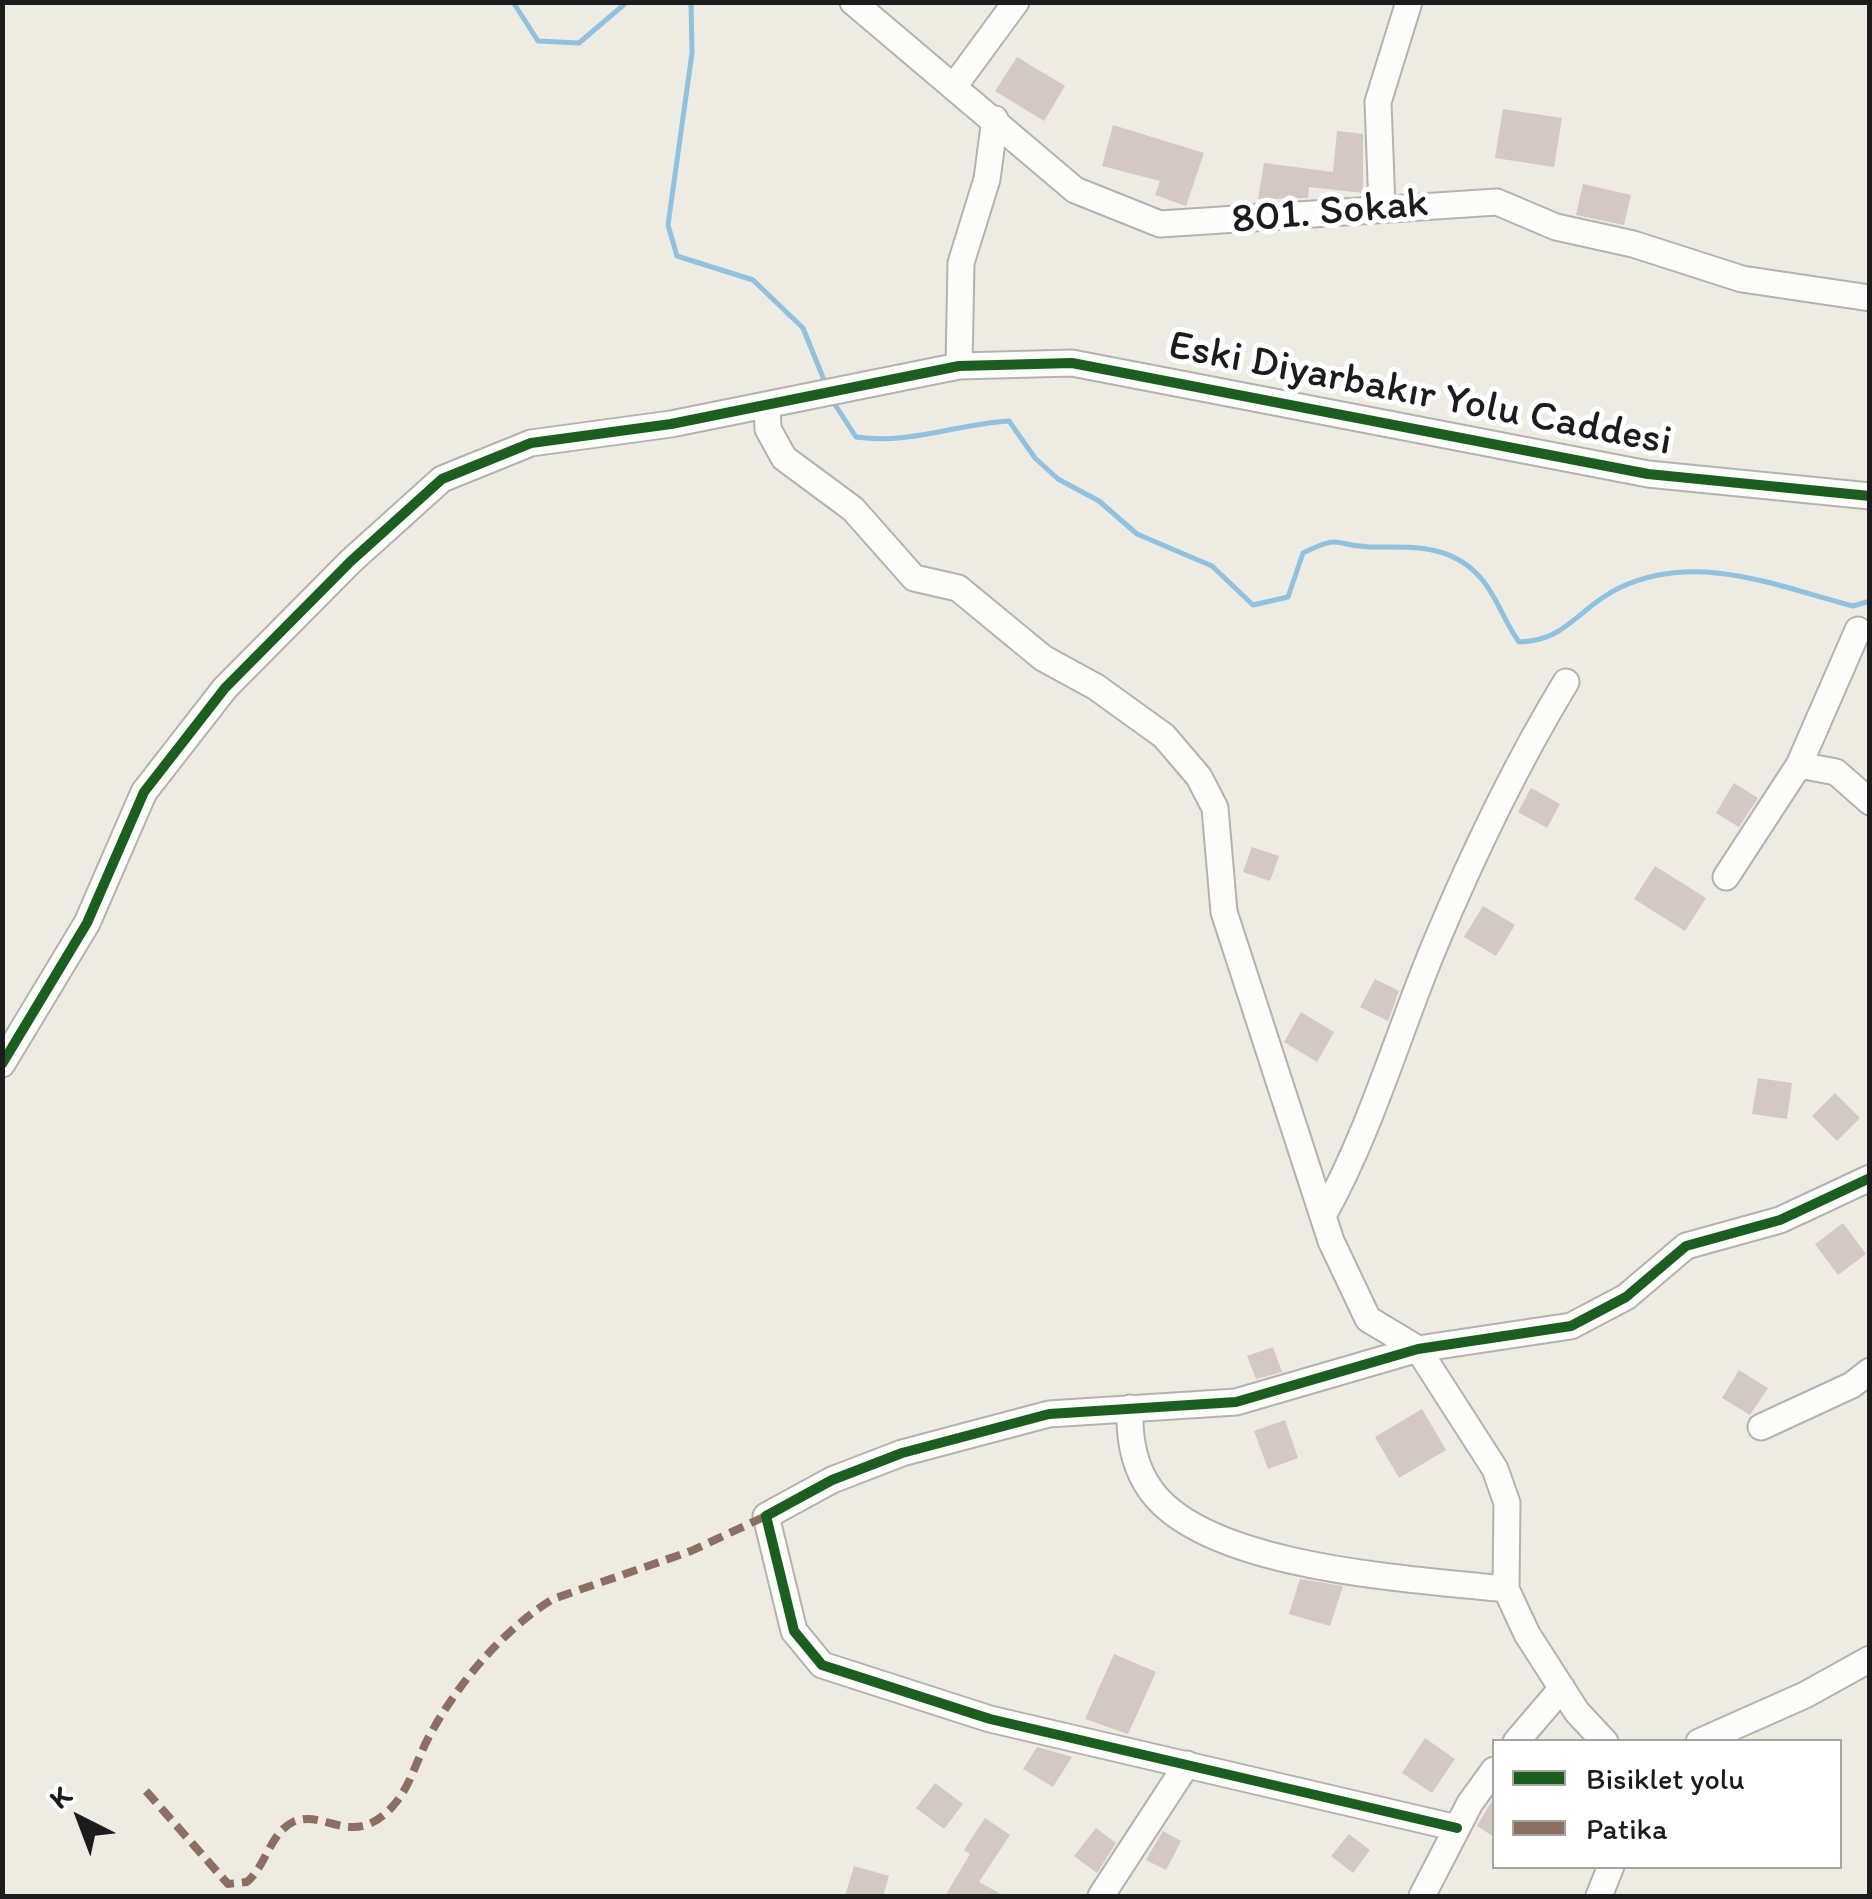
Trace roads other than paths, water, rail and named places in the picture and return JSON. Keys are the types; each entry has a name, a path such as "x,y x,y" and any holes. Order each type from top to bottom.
{"street":[{"name":"801. Sokak","path":"853,2 955,84 1075,190 1160,224 1497,202 1556,228 1633,244 1742,278 1870,298"},
{"path":"955,84 1016,2"},
{"path":"1382,207 1378,102 1409,2"},
{"path":"959,366 961,263 987,179 995,120"},
{"name":"Eski Diyarbakır Yolu Caddesi","path":"2,1064 87,923 144,792 224,688 351,561 442,479 531,443 766,405 959,366 1072,363 1648,474 1870,496"},
{"path":"766,405 768,429 784,458 853,509 914,578 958,588 1043,658 1096,687 1164,736 1199,777 1214,808 1229,930 1331,1241 1368,1319 1418,1349 1494,1469 1507,1503 1506,1589 1526,1634 1603,1739"},
{"path":"1726,877 1799,765 1858,630"},
{"path":"1324,1214 1354,1160 1435,946 1524,752 1566,682"},
{"path":"1799,765 1836,772 1870,802"},
{"path":"1457,1828 990,1719 822,1665 806,1651 794,1631 766,1516 819,1487 902,1453 1048,1414 1254,1399 1418,1349 1572,1326 1626,1296 1686,1246 1780,1220 1870,1178"},
{"path":"1761,1426 1852,1385 1870,1371"},
{"path":"1130,1408 1135,1457 1152,1492 1212,1536 1258,1552 1354,1571 1506,1589"},
{"path":"1706,1739 1805,1695 1870,1659"},
{"path":"1519,1739 1562,1688"},
{"path":"1101,1896 1187,1764"},
{"path":"1422,1896 1457,1828 1492,1773"},
{"path":"1599,1896 1610,1869"}],"waterway":[{"path":"513,2 538,41 579,43 627,2"},
{"path":"691,2 692,53 668,225 677,256 753,280 803,328 826,385"},
{"path":"832,400 856,437 895,438 1009,421 1035,458 1058,479 1099,501 1137,534 1212,566 1253,605 1288,597 1303,553 1332,542 1431,550 1459,560 1484,582 1519,642 1549,636 1619,588 1648,577 1678,572 1736,576 1853,606 1870,601"}]}
